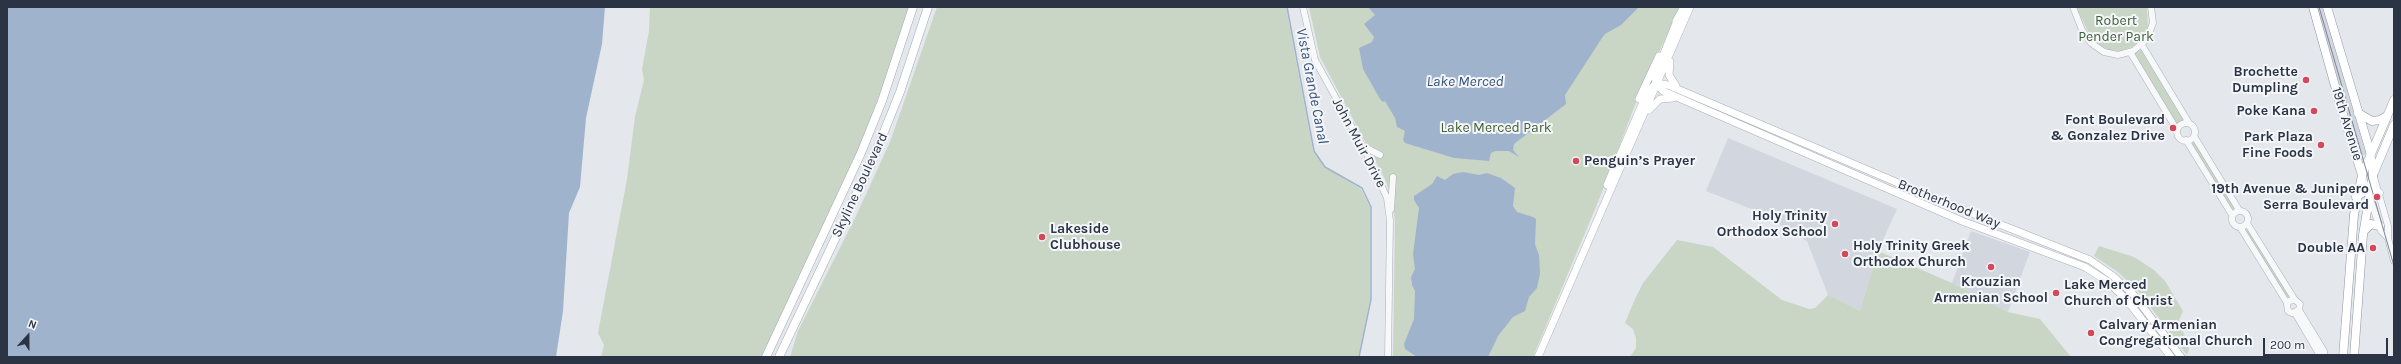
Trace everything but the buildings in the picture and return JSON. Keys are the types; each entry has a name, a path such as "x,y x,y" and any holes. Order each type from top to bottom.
{"main road":[{"name":"Skyline Boulevard","path":"766,357 856,164 882,101 914,7"},
{"name":"Skyline Boulevard","path":"779,357 874,159 900,92 928,7"},
{"path":"1606,197 1607,185 1621,143 1638,101 1684,7"},
{"path":"1538,357 1606,197 1614,187 1690,7"},
{"name":"19th Avenue","path":"2313,7 2339,103 2362,174"},
{"name":"19th Avenue","path":"2326,7 2370,153 2373,175"},
{"path":"1607,185 1644,98 1657,84 1656,74 1678,18"},
{"path":"1678,35 1668,72 1672,82 1685,92"},
{"path":"1657,84 1685,92"},
{"name":"Brotherhood Way","path":"1657,84 1666,93 1962,221 2084,267 2107,281 2127,300 2171,357"},
{"name":"Brotherhood Way","path":"1685,92 1931,198 2090,260 2113,276 2133,294 2181,357"},
{"path":"1641,122 1660,99 1669,97 1682,100"},
{"path":"2344,357 2356,197 2362,174 2370,153 2394,100"},
{"path":"2357,113 2372,122 2380,120 2386,116"},
{"path":"2354,357 2364,231 2372,192 2373,175 2394,125"},
{"path":"2356,197 2372,192"},
{"path":"2364,231 2371,224 2380,226"}],"street":[{"name":"John Muir Drive","path":"1303,7 1315,60 1363,146 1383,186 1390,214 1388,357"},
{"path":"2073,7 2082,30 2095,46 2109,54 2130,52 2142,45 2147,39 2152,28 2151,7"},
{"path":"2142,45 2189,123 2194,128 2194,136 2239,210 2248,215 2247,223 2295,300 2300,304 2297,312 2319,354 2324,357"},
{"path":"2130,52 2178,130 2180,138 2186,140 2232,215 2232,223 2240,227 2287,303 2288,311 2297,312"},
{"path":"2178,130 2182,124 2189,123"},
{"path":"2186,140 2194,136"},
{"path":"1363,146 1380,155"},
{"name":"19th Avenue","path":"2362,174 2388,226 2388,238 2394,261"},
{"path":"1390,214 1394,188 1393,177"},
{"name":"19th Avenue","path":"2372,192 2380,226 2388,238"},
{"path":"2232,215 2239,210"},
{"path":"2240,227 2247,223"},
{"path":"2287,303 2295,300"}],"shaded area":[{"path":"2317,7 2323,7 2366,154 2360,156"},
{"name":"Holy Trinity Orthodox School","path":"1728,138 1897,209 1878,251 1860,311 1828,295 1807,241 1759,212 1706,191"},
{"name":"Krouzian Armenian School","path":"1971,231 2030,252 2008,312 1952,283"}],"green space":[{"path":"650,7 909,7 888,73 854,162 766,357 601,357 604,345 598,333 627,179 635,117 644,80 642,69 649,31"},
{"path":"937,7 1286,7 1313,151 1325,167 1361,189 1370,207 1370,299 1359,357 790,357 798,331 856,216 890,142"},
{"name":"Lake Merced Park","path":"1309,7 1680,7 1638,97 1600,197 1533,357 1393,357 1395,221 1392,200 1385,179 1320,57"},
{"name":"Robert Pender Park","path":"2076,7 2147,7 2148,27 2143,37 2132,47 2120,51 2109,50 2098,44 2090,35"},
{"path":"2141,50 2185,121 2177,126 2133,54"},
{"path":"2195,141 2236,208 2232,210 2191,143"},
{"path":"2249,229 2290,296 2286,298 2245,231"},
{"path":"1677,240 1713,247 1782,300 1809,309 1815,308 1828,295 1860,311 1878,251 1952,283 2008,312 2040,319 2071,357 1630,357 1636,348 1636,338 1633,329 1625,323 1643,283"},
{"path":"2099,246 2134,257 2154,270 2165,281 2183,311 2179,320 2189,349 2187,355 2139,292 2118,272 2094,256"}],"water":[{"path":"7,7 605,7 602,44 586,118 580,187 569,213 563,311 556,357 7,357"},
{"name":"Lake Merced","path":"1368,7 1639,7 1621,25 1605,34 1565,95 1566,104 1514,144 1513,150 1519,157 1509,151 1495,151 1491,153 1489,161 1454,158 1405,143 1403,140 1405,131 1397,127 1395,118 1385,101 1383,102 1380,99 1363,69 1359,48 1372,42 1374,37 1364,24 1375,15"},
{"path":"1463,172 1479,175 1487,173 1501,178 1515,188 1513,206 1517,212 1536,219 1535,244 1539,255 1540,274 1537,288 1529,297 1525,311 1513,317 1498,336 1488,357 1417,357 1405,349 1404,344 1414,319 1415,291 1412,285 1411,277 1415,269 1413,254 1419,208 1414,200 1414,196 1432,184 1437,176 1445,180 1453,174"}],"waterway":[{"name":"Vista Grande Canal","path":"1287,7 1314,151 1325,167 1362,188 1371,207 1371,299 1359,357"}],"tram line":[{"path":"2319,7 2394,266"}],"place":[{"name":"Brochette Dumpling","path":"2306,80"},
{"name":"Poke Kana","path":"2314,111"},
{"name":"Font Boulevard & Gonzalez Drive","path":"2173,128"},
{"name":"Park Plaza Fine Foods","path":"2321,145"},
{"name":"Penguin’s Prayer","path":"1576,161"},
{"name":"19th Avenue & Junipero Serra Boulevard","path":"2377,197"},
{"name":"Holy Trinity Orthodox School","path":"1835,224"},
{"name":"Lakeside Clubhouse","path":"1042,237"},
{"name":"Double AA","path":"2373,248"},
{"name":"Holy Trinity Greek Orthodox Church","path":"1845,254"},
{"name":"Krouzian Armenian School","path":"1991,267"},
{"name":"Lake Merced Church of Christ","path":"2056,293"},
{"name":"Calvary Armenian Congregational Church","path":"2091,333"}]}
